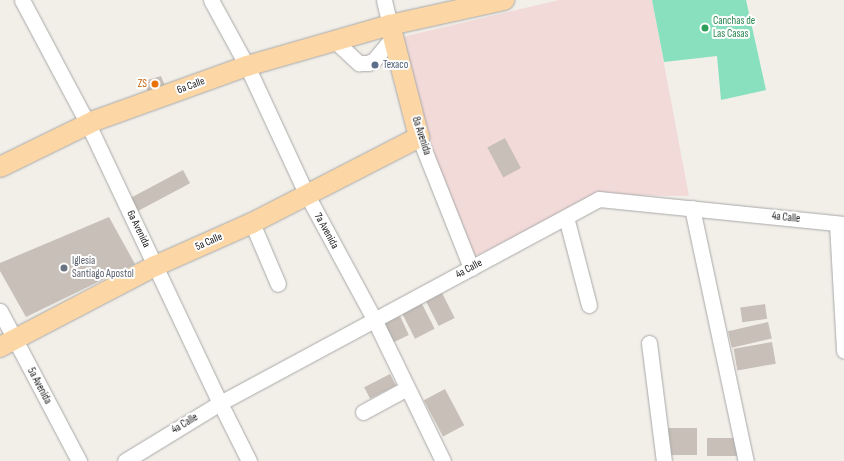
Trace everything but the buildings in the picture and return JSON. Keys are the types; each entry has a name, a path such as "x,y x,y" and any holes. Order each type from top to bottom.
{"main road":[{"name":"6a Calle","path":"0,167 88,124 247,66 335,41 392,31 504,0"},
{"name":"8a Avenida","path":"392,31 419,137"},
{"name":"5a Calle","path":"7,344 156,266 252,222 419,137"}],"street":[{"name":"6a Avenida","path":"22,0 88,124 249,461"},
{"name":"7a Avenida","path":"211,0 247,66 307,195 374,319 440,459"},
{"name":"8a Avenida","path":"384,0 392,31"},
{"path":"335,41 359,63 368,63 374,60 392,31"},
{"name":"8a Avenida","path":"419,137 471,268"},
{"name":"4a Calle","path":"125,461 220,403 599,199 840,224"},
{"path":"692,208 746,461"},
{"path":"566,217 589,305"},
{"path":"252,222 278,284"},
{"path":"840,224 844,351"},
{"name":"5a Avenida","path":"0,311 7,344 78,461"},
{"path":"650,343 664,461"},
{"path":"363,412 407,388"}],"shaded area":[{"path":"559,0 652,0 689,196 602,195 471,258 431,143 402,37"}],"green space":[{"name":"Canchas de Las Casas","path":"652,0 746,0 766,90 721,100 717,56 664,62"}],"place":[{"name":"Canchas de Las Casas","path":"705,28"},
{"name":"Texaco","path":"375,65"},
{"name":"ZS","path":"155,84"},
{"name":"Iglesia Santiago Apostol","path":"64,268"}]}
